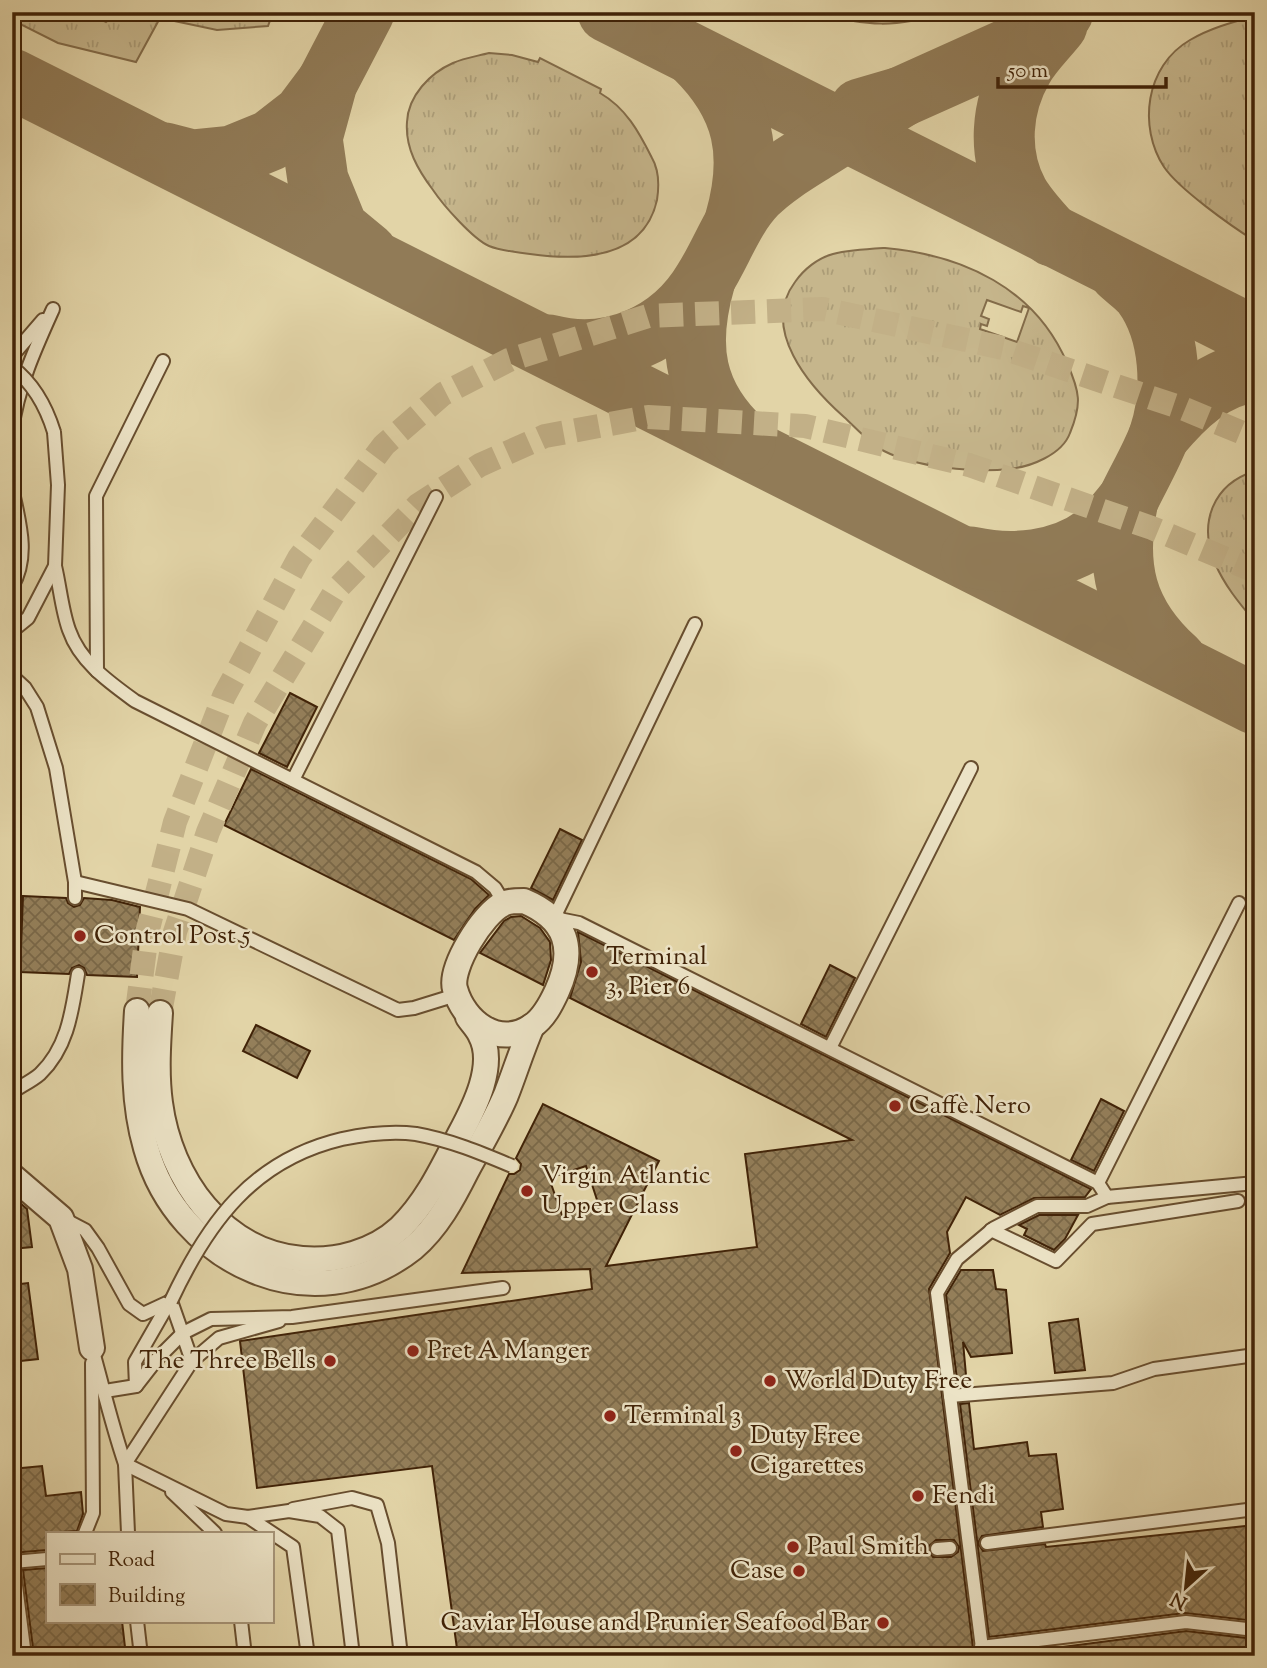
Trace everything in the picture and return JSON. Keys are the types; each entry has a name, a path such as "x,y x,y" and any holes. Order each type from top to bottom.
{"street":[{"path":"468,1017 483,1029 499,1034 518,1033 532,1026 545,1013 564,975 568,956 564,937 554,918 524,901 504,903 479,926 457,967 453,984 468,1017 481,1035 486,1063 467,1121 436,1180 415,1211 398,1229 372,1247 341,1258 316,1260 286,1257 258,1248 234,1235 210,1214 195,1196 168,1143 160,1103 157,1050 149,1012 134,1050 136,1106 146,1150 176,1210 193,1230 221,1255 249,1270 282,1280 317,1283 345,1280 383,1267 413,1247 433,1226 456,1192 505,1095 532,1026"},
{"path":"12,1176 61,1218 79,1269 92,1348"}],"lane":[{"path":"12,356 53,309 24,376 15,406 12,430"},
{"path":"97,671 96,496 163,361"},
{"path":"12,367 36,391 48,412 54,432 58,485 55,566 69,631 88,662 135,701 476,872 495,888 504,903"},
{"path":"12,488 20,528 22,562 12,587"},
{"path":"292,780 436,497"},
{"path":"12,631 28,618 55,566"},
{"path":"695,624 554,918 579,923 1098,1183 1107,1197"},
{"path":"12,676 25,688 37,707 56,768 75,882 75,898"},
{"path":"830,1048 971,768"},
{"path":"75,882 188,909 398,1010 456,995"},
{"path":"1098,1183 1239,903"},
{"path":"12,1092 39,1075 62,1046 72,1014 78,975"},
{"path":"136,1386 135,1362 205,1237 253,1182 284,1161 323,1144 365,1134 415,1134 462,1145 512,1166"},
{"path":"1255,1183 1107,1197 1087,1206 1037,1206 991,1230 957,1259 937,1293 982,1651 1186,1622 1255,1630"},
{"path":"991,1230 1056,1261 1092,1224 1238,1201"},
{"path":"61,1218 85,1230 129,1304 143,1314 171,1301"},
{"path":"105,1391 136,1386 157,1359 183,1333 211,1319 292,1317 503,1288"},
{"path":"171,1301 192,1361"},
{"path":"125,1464 192,1361 219,1338 292,1317"},
{"path":"92,1348 105,1391 110,1421 125,1464 128,1532"},
{"path":"85,1532 93,1513 92,1348"},
{"path":"950,1396 1113,1383 1154,1369 1255,1355"},
{"path":"125,1464 226,1514 247,1517 289,1511 320,1516 338,1530 353,1656"},
{"path":"165,1485 214,1532"},
{"path":"247,1517 352,1498 377,1505 388,1543 401,1656"},
{"path":"987,1543 1255,1509"},
{"path":"247,1517 270,1532"},
{"path":"273,1534 293,1547 308,1656"},
{"path":"25,1656 13,1562 46,1559"},
{"path":"137,1622 141,1656"},
{"path":"241,1622 246,1656"}],"green space":[{"path":"12,12 86,12 106,22 118,12 273,12 268,26 217,30 160,18 136,62 58,43 12,20"},
{"path":"816,12 947,12 912,21 881,24 851,21"},
{"path":"1255,16 1255,241 1206,207 1171,176 1156,151 1149,116 1155,81 1163,65 1175,51 1205,32"},
{"path":"489,53 512,55 538,62 540,58 601,89 600,93 624,113 647,148 658,179 657,200 650,220 639,234 624,245 589,256 549,256 509,251 482,242 444,204 422,175 414,158 408,141 408,112 422,86 444,67"},
{"path":"885,248 942,258 968,268 993,280 1016,296 1036,314 1067,363 1078,398 1070,433 1053,454 1026,466 995,470 928,465 897,457 863,436 817,389 793,356 786,337 783,319 786,300 799,277 822,258 845,252","holes":["987,300 1021,312 1023,306 1029,308 1017,342 980,329 981,324 987,326 989,319 981,316"]},
{"path":"1255,471 1255,622 1219,571 1208,534 1209,520 1219,495 1241,477"}],"building":[{"path":"290,693 317,707 287,767 259,753"},
{"path":"251,769 471,879 489,895 475,909 454,940 224,825"},
{"path":"560,829 582,840 553,900 531,888"},
{"name":"Control Post 5","path":"23,896 66,898 74,907 80,905 84,898 112,900 140,907 137,977 87,975 79,965 72,968 69,974 20,972"},
{"path":"521,916 540,928 550,942 551,960 543,985 480,953 504,921"},
{"name":"Terminal 3","path":"578,932 1091,1189 1085,1197 1034,1198 1000,1215 966,1197 947,1232 950,1253 929,1289 974,1656 458,1656 432,1466 257,1488 240,1341 592,1289 590,1269 462,1273 509,1174 520,1170 521,1164 516,1158 543,1104 659,1161 606,1266 757,1247 745,1154 852,1140 570,998 581,962","holes":["586,1166 598,1203 562,1215 549,1178","936,1540 954,1540 959,1547 958,1552 951,1557 933,1557 928,1550"]},
{"path":"830,965 855,978 826,1037 801,1024"},
{"path":"256,1025 310,1051 297,1078 243,1051"},
{"path":"1101,1099 1124,1111 1094,1171 1071,1160"},
{"path":"12,1196 27,1209 32,1247 12,1249"},
{"path":"1039,1215 1078,1215 1065,1239 1054,1250 1024,1235 1027,1229 1019,1225"},
{"path":"961,1270 993,1270 996,1289 1006,1290 1012,1353 971,1357 963,1342 967,1386 958,1387 946,1295"},
{"path":"28,1283 38,1359 12,1362 12,1285"},
{"path":"1078,1319 1085,1370 1055,1373 1049,1323"},
{"path":"969,1403 974,1449 1027,1442 1029,1456 1056,1454 1063,1509 1041,1512 1043,1527 982,1536 978,1543 983,1551 1255,1525 1255,1621 1185,1613 989,1637 960,1404"},
{"path":"42,1466 46,1496 81,1492 83,1514 77,1531 46,1532 46,1550 12,1553 12,1469"},
{"path":"46,1568 46,1622 122,1622 126,1656 34,1656 23,1570"},
{"path":"1186,1631 1255,1639 1255,1656 992,1656"}],"taxiway":[{"path":"364,12 327,83 312,138 318,180 338,229 367,253"},
{"path":"608,12 1255,337"},
{"path":"860,109 901,97 1037,36 1063,12"},
{"path":"1052,236 1030,210 1011,178 1004,130 1010,98 1023,68 1057,25"},
{"path":"695,57 725,94 741,133 744,174 735,221"},
{"path":"12,79 1255,704"},
{"path":"165,153 192,160 232,156 271,140 303,115 327,83"},
{"path":"549,345 572,349 616,346 657,329 691,299 740,214 756,194 787,169 901,97"},
{"path":"1119,272 1141,291 1152,309 1164,344 1168,382 1167,401 1159,436 1128,500"},
{"path":"705,280 696,327 698,369 714,407 745,443"},
{"path":"1159,436 1201,394 1226,379 1255,372"},
{"path":"971,557 1019,561 1067,552 1100,532 1128,500 1122,546 1128,588 1145,625 1176,660"}],"tunnel":[{"path":"137,1011 147,933 175,822 224,696 299,558 384,445 443,394 509,360 648,316 823,309 1003,348 1182,408 1255,438"},
{"path":"160,1013 175,932 208,832 255,723 336,590 418,505 480,465 545,436 648,417 805,426 969,465 1152,528 1255,571"}],"place":[{"name":"Control Post 5","path":"80,936"},
{"name":"Terminal 3, Pier 6","path":"592,972"},
{"name":"Caffè Nero","path":"895,1106"},
{"name":"Virgin Atlantic Upper Class","path":"527,1191"},
{"name":"Pret A Manger","path":"413,1351"},
{"name":"The Three Bells","path":"330,1361"},
{"name":"World Duty Free","path":"770,1381"},
{"name":"Terminal 3","path":"610,1416"},
{"name":"Duty Free Cigarettes","path":"736,1451"},
{"name":"Fendi","path":"918,1496"},
{"name":"Paul Smith","path":"793,1547"},
{"name":"Case","path":"799,1571"},
{"name":"Caviar House and Prunier Seafood Bar","path":"883,1623"}]}
